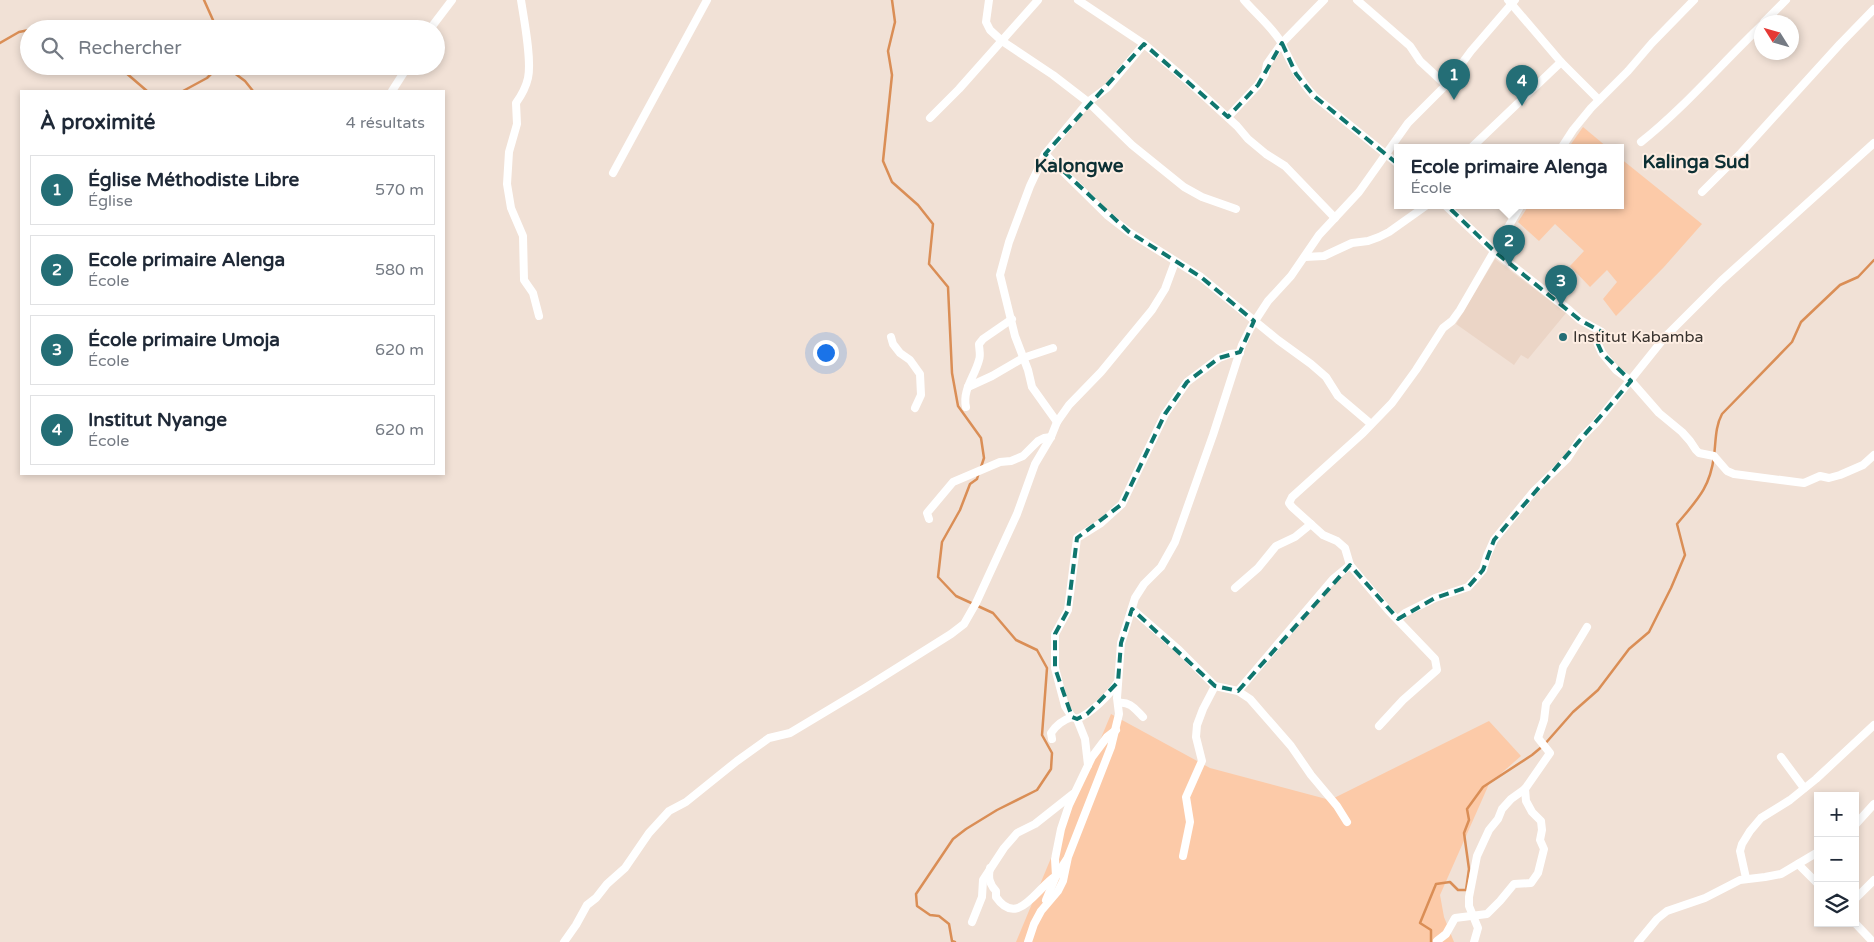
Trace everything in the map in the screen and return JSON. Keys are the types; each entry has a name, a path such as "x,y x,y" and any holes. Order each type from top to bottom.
{"street":[{"path":"437,20 452,0"},
{"path":"521,0 529,76 516,103 516,124 509,152 506,184 511,208 523,236 524,280 534,293 539,316"},
{"path":"613,173 706,0"},
{"path":"989,0 986,22 990,30 1002,41 1053,75 1088,102 1132,145 1184,187 1202,197 1236,209"},
{"path":"930,118 1038,0"},
{"path":"1078,0 1144,44 1228,117 1248,139 1266,154 1285,166 1335,218"},
{"path":"1244,0 1282,43 1283,50 1303,84 1353,128 1394,160"},
{"path":"1228,117 1258,85 1265,74 1272,56 1282,43 1324,0"},
{"path":"1357,0 1410,46 1420,61 1446,85"},
{"path":"1564,144 1573,130 1599,100 1694,0"},
{"path":"1772,15 1786,0"},
{"path":"1028,942 1034,924 1056,876 1068,857 1111,747 1119,714 1118,682 1121,643 1138,592 1161,567 1176,542 1202,470 1242,345 1268,301 1291,276 1319,235 1359,192 1408,123 1446,85 1471,50 1512,1 1561,62 1599,100"},
{"path":"1702,192 1747,147 1874,9"},
{"path":"1641,142 1685,105 1754,33"},
{"path":"1057,422 1032,386 1000,275 1009,242 1030,186 1045,154 1088,102 1108,87 1144,44"},
{"path":"1475,144 1561,62"},
{"path":"393,90 402,75"},
{"path":"1398,619 1405,613 1435,598 1468,586 1477,577 1483,570 1487,556 1499,534 1534,491 1566,459 1577,443 1631,381 1665,337 1721,281 1874,143"},
{"path":"1045,154 1107,215 1129,232 1201,277 1255,322 1322,373 1338,396 1371,424"},
{"path":"1305,257 1324,256 1352,243 1368,241 1379,237 1421,209"},
{"path":"1449,209 1494,251 1580,320 1602,332 1597,342 1602,354 1616,370 1631,381 1659,413 1690,441 1699,453 1714,456 1727,471 1734,474 1804,483 1820,476 1829,478 1840,475 1863,465 1874,455"},
{"path":"1379,726 1403,700 1437,670 1435,659 1388,610 1350,565 1349,556 1345,548 1337,541 1323,535 1292,508 1289,503 1292,497 1392,403 1416,370 1442,328 1452,322 1519,209"},
{"path":"564,942 587,904 596,898 607,884 625,868 649,833 669,810 682,805 736,761 769,738 790,733 960,628 984,586 1017,514 1035,464 1051,437 1057,422 1068,405 1101,372 1152,310 1164,289 1175,262"},
{"path":"966,407 965,400 968,387 980,358 979,344 982,339 1012,319"},
{"path":"891,337 893,344 900,353 910,360 920,374 921,395 915,408"},
{"path":"968,387 1023,358 1053,348"},
{"path":"1088,767 1085,739 1065,706 1055,668 1055,634 1068,610 1077,538 1101,523 1122,504 1165,414 1187,382 1220,358 1240,352"},
{"path":"929,519 926,513 953,482 1000,462 1011,461 1023,456 1038,441 1051,437"},
{"path":"1234,588 1258,568 1276,546 1295,537 1311,524"},
{"path":"1238,692 1333,579 1350,565"},
{"path":"1132,609 1179,650 1216,686 1238,692 1250,700 1291,746 1347,822"},
{"path":"1474,942 1478,928 1469,897 1476,856 1502,809 1511,799 1525,789 1550,753 1538,738 1544,720 1546,704 1558,685 1563,667 1587,627"},
{"path":"1052,739 1051,733 1055,727 1065,719 1087,714 1110,694 1118,682"},
{"path":"1183,856 1190,822 1186,797 1202,761 1196,737 1198,725 1203,709 1216,686"},
{"path":"1118,704 1125,702 1144,717"},
{"path":"1746,878 1740,851 1746,837 1761,818 1790,800 1874,725"},
{"path":"990,868 988,876 992,887 996,890 996,897 1002,905 1012,909 1032,900 1056,876 1055,859 1060,829 1076,791 1097,750 1116,730"},
{"path":"1781,757 1804,788"},
{"path":"1437,941 1446,934 1456,918 1487,914 1514,884 1531,883 1538,873 1544,849 1540,840 1541,821 1532,812 1526,800 1525,789"},
{"path":"972,922 982,897 983,880 1004,848 1017,833 1036,824 1076,791"},
{"path":"1859,821 1874,804"},
{"path":"1638,942 1657,918 1667,911 1705,898 1746,878 1766,878 1781,874 1814,854"},
{"path":"1041,911 1058,891 1066,874 1068,857"},
{"path":"1798,864 1816,882"},
{"path":"1859,895 1874,880"},
{"path":"1859,927 1873,942"}],"highlighted area":[{"path":"1282,43 1296,74 1314,96 1436,195 1494,251 1580,320 1602,332 1597,342 1602,353 1631,381 1494,540 1483,570 1468,587 1435,598 1398,619 1350,565 1238,691 1215,686 1132,609 1121,643 1118,682 1087,714 1077,719 1072,717 1055,668 1055,634 1068,610 1077,538 1122,504 1165,414 1187,382 1219,358 1240,352 1254,321 1201,277 1129,232 1045,154 1144,44 1228,117 1258,85"}],"shaded area":[{"path":"1583,127 1603,144 1571,144"},
{"path":"1624,161 1702,224 1664,267 1616,316 1603,299 1617,282 1607,270 1590,287 1570,266 1584,251 1555,224 1539,241 1518,222 1526,209 1624,209"},
{"path":"1495,259 1566,313 1528,359 1521,355 1514,365 1456,324"},
{"path":"1111,714 1210,768 1330,800 1489,721 1521,756 1489,784 1440,895 1444,917 1454,942 1016,942"}],"waterway":[{"path":"204,0 213,20"},
{"path":"892,0 895,22 888,51 892,75 883,161 892,182 918,205 933,224 929,264 948,287 952,373 958,406 981,438 984,458 981,467"},
{"path":"0,43 20,32"},
{"path":"128,75 146,90"},
{"path":"185,90 210,75"},
{"path":"237,75 252,90"},
{"path":"1431,942 1431,930 1420,923 1436,884 1450,882 1458,890 1466,890 1469,869 1464,833 1469,820 1467,809 1483,787 1544,745 1573,712 1598,690 1629,649 1649,632 1685,555 1677,524 1691,508 1706,485 1712,467 1717,429 1722,414 1792,342 1801,322 1840,285 1858,277 1874,260"},
{"path":"955,942 952,941 949,924 939,916 930,915 917,906 916,894 953,839 997,810 1037,790 1051,769 1052,753 1042,735 1047,668 1037,650 1016,640 993,613 956,596 938,577 942,542 960,510 970,484 977,479 979,472"}],"place":[{"name":"Église Méthodiste Libre","path":"1454,100"},
{"name":"Institut Nyange","path":"1522,106"},
{"name":"Ecole primaire Alenga","path":"1509,266"},
{"name":"École primaire Umoja","path":"1561,306"},
{"name":"Institut Kabamba","path":"1563,337"}],"district":[{"name":"Kalinga Sud","path":"1696,162"},
{"name":"Kalongwe","path":"1079,166"}]}
